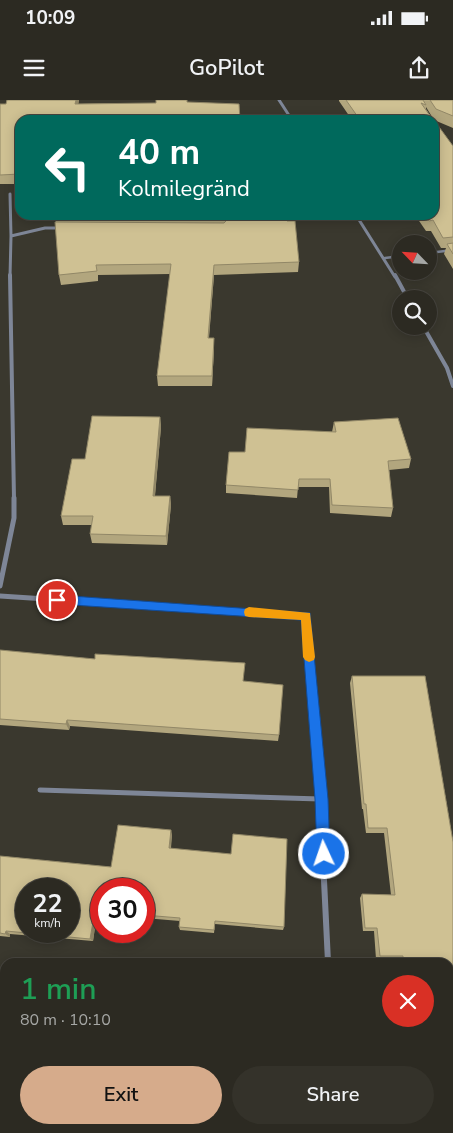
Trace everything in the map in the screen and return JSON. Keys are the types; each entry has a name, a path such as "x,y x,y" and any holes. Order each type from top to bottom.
{"street":[{"path":"279,100 289,115"},
{"path":"0,586 14,518 10,194"},
{"path":"359,220 385,258 403,290"},
{"path":"11,236 45,228 65,228"},
{"path":"428,335 447,368 453,386"},
{"path":"0,596 306,616 321,799 328,958"}],"lane":[{"path":"438,252 453,250"},
{"path":"385,258 392,257"},
{"path":"40,790 321,799"}],"building":[{"path":"7,100 76,100 75,104 156,103 156,100 187,100 187,102 239,104 240,115 15,115 15,174 0,175 0,104 6,104"},
{"path":"346,100 423,100 426,105 421,103 429,115 356,115"},
{"path":"430,100 453,100 453,116 436,109"},
{"path":"439,127 453,146 453,237 443,238 433,220 439,220"},
{"path":"227,220 295,221 299,262 214,265 208,338 214,338 212,376 157,376 171,264 96,265 97,271 59,275 55,222 224,223"},
{"path":"453,243 453,254 447,244"},
{"path":"92,416 160,417 153,496 170,496 166,536 90,534 93,516 61,516 72,459 85,459"},
{"path":"398,418 411,459 388,461 393,508 332,505 330,479 299,479 298,490 226,485 229,452 245,452 247,428 336,432 334,422"},
{"path":"0,650 95,659 95,654 245,663 243,681 283,685 279,735 67,720 66,724 0,719"},
{"path":"352,676 425,676 453,842 453,958 380,956 377,928 365,928 362,894 395,895 387,828 368,828 366,804 364,804"},
{"path":"118,825 171,830 169,848 231,854 233,834 287,839 284,927 215,921 214,930 179,927 180,918 155,916 155,878 90,878 90,939 80,938 80,878 15,878 15,932 6,931 5,934 0,933 0,856 111,867"}],"slow traffic":[{"path":"249,612 306,616 309,657"}],"route":[{"path":"57,600 306,616 324,854"}]}
